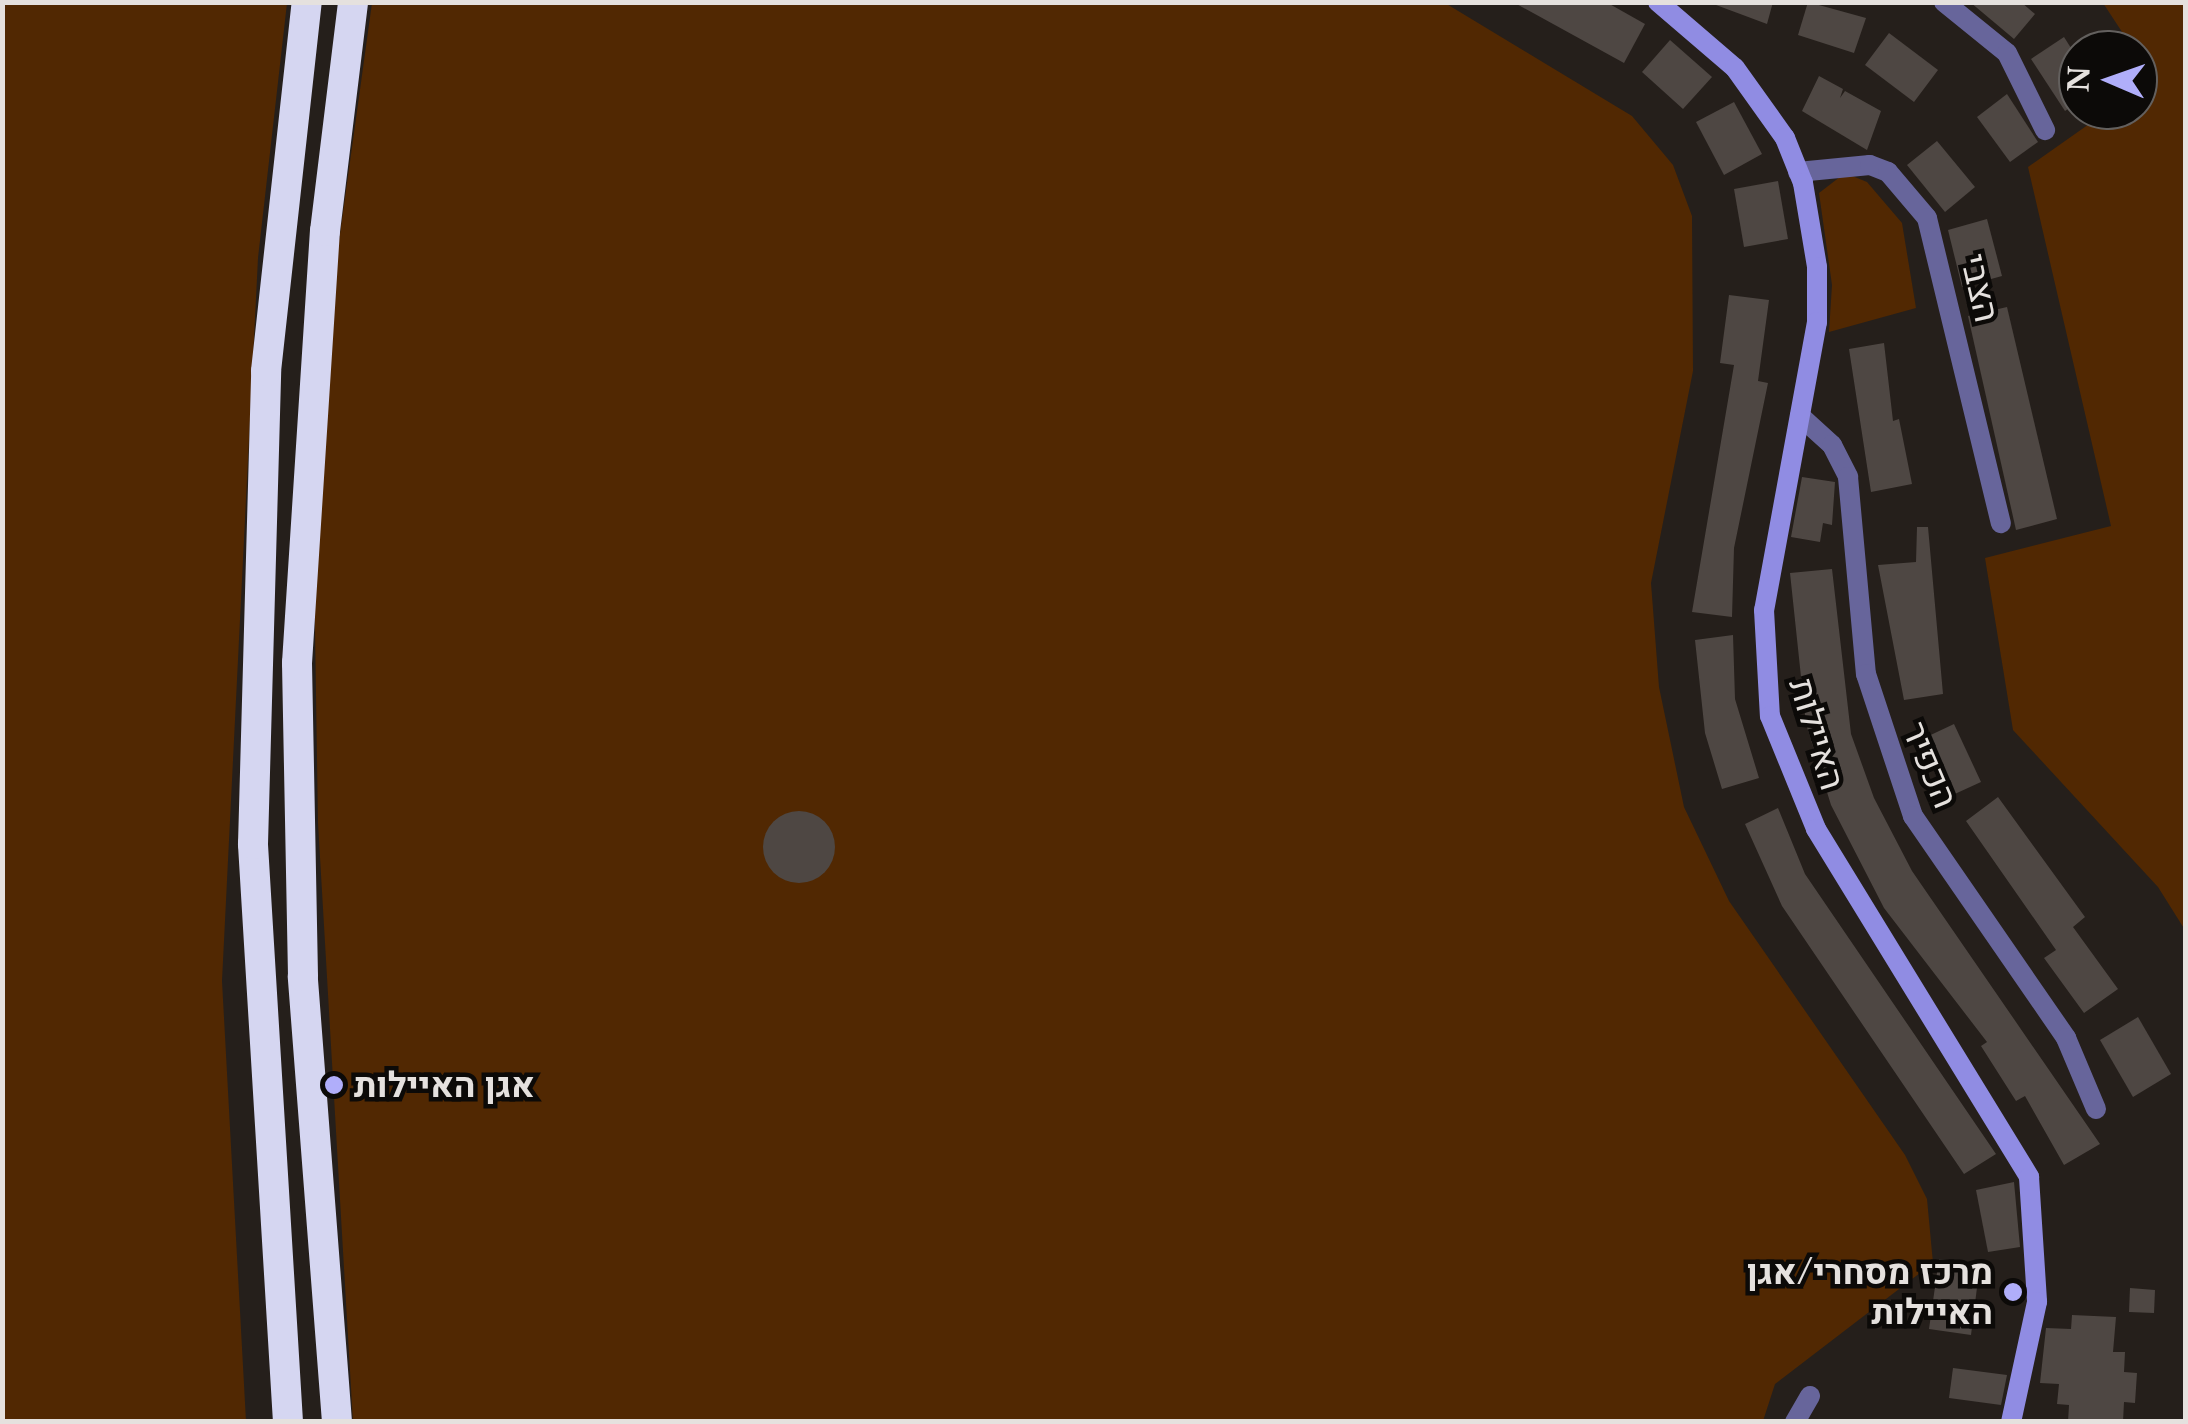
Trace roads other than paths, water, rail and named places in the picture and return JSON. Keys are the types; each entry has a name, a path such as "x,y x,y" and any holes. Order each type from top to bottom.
{"highway":[{"path":"288,1422 253,844 266,371 307,2"},
{"path":"337,1422 303,976 297,683 324,249 353,2"}],"street":[{"name":"האיילות","path":"1658,2 1735,68 1798,172 1818,267 1813,366 1764,610 1770,716 1816,829 2029,1178 2037,1302 2011,1422"},
{"path":"1944,2 2007,53 2045,130"},
{"name":"הצבי","path":"1798,172 1870,165 1888,172 1926,218 2001,523"},
{"name":"הכפיר","path":"1800,416 1832,445 1848,478 1866,674 1913,816 2066,1038 2096,1109"},
{"path":"1795,1422 1810,1396"}],"place":[{"name":"אגן האיילות","path":"334,1085"},
{"name":"מרכז מסחרי/אגן האיילות","path":"2013,1292"}]}
